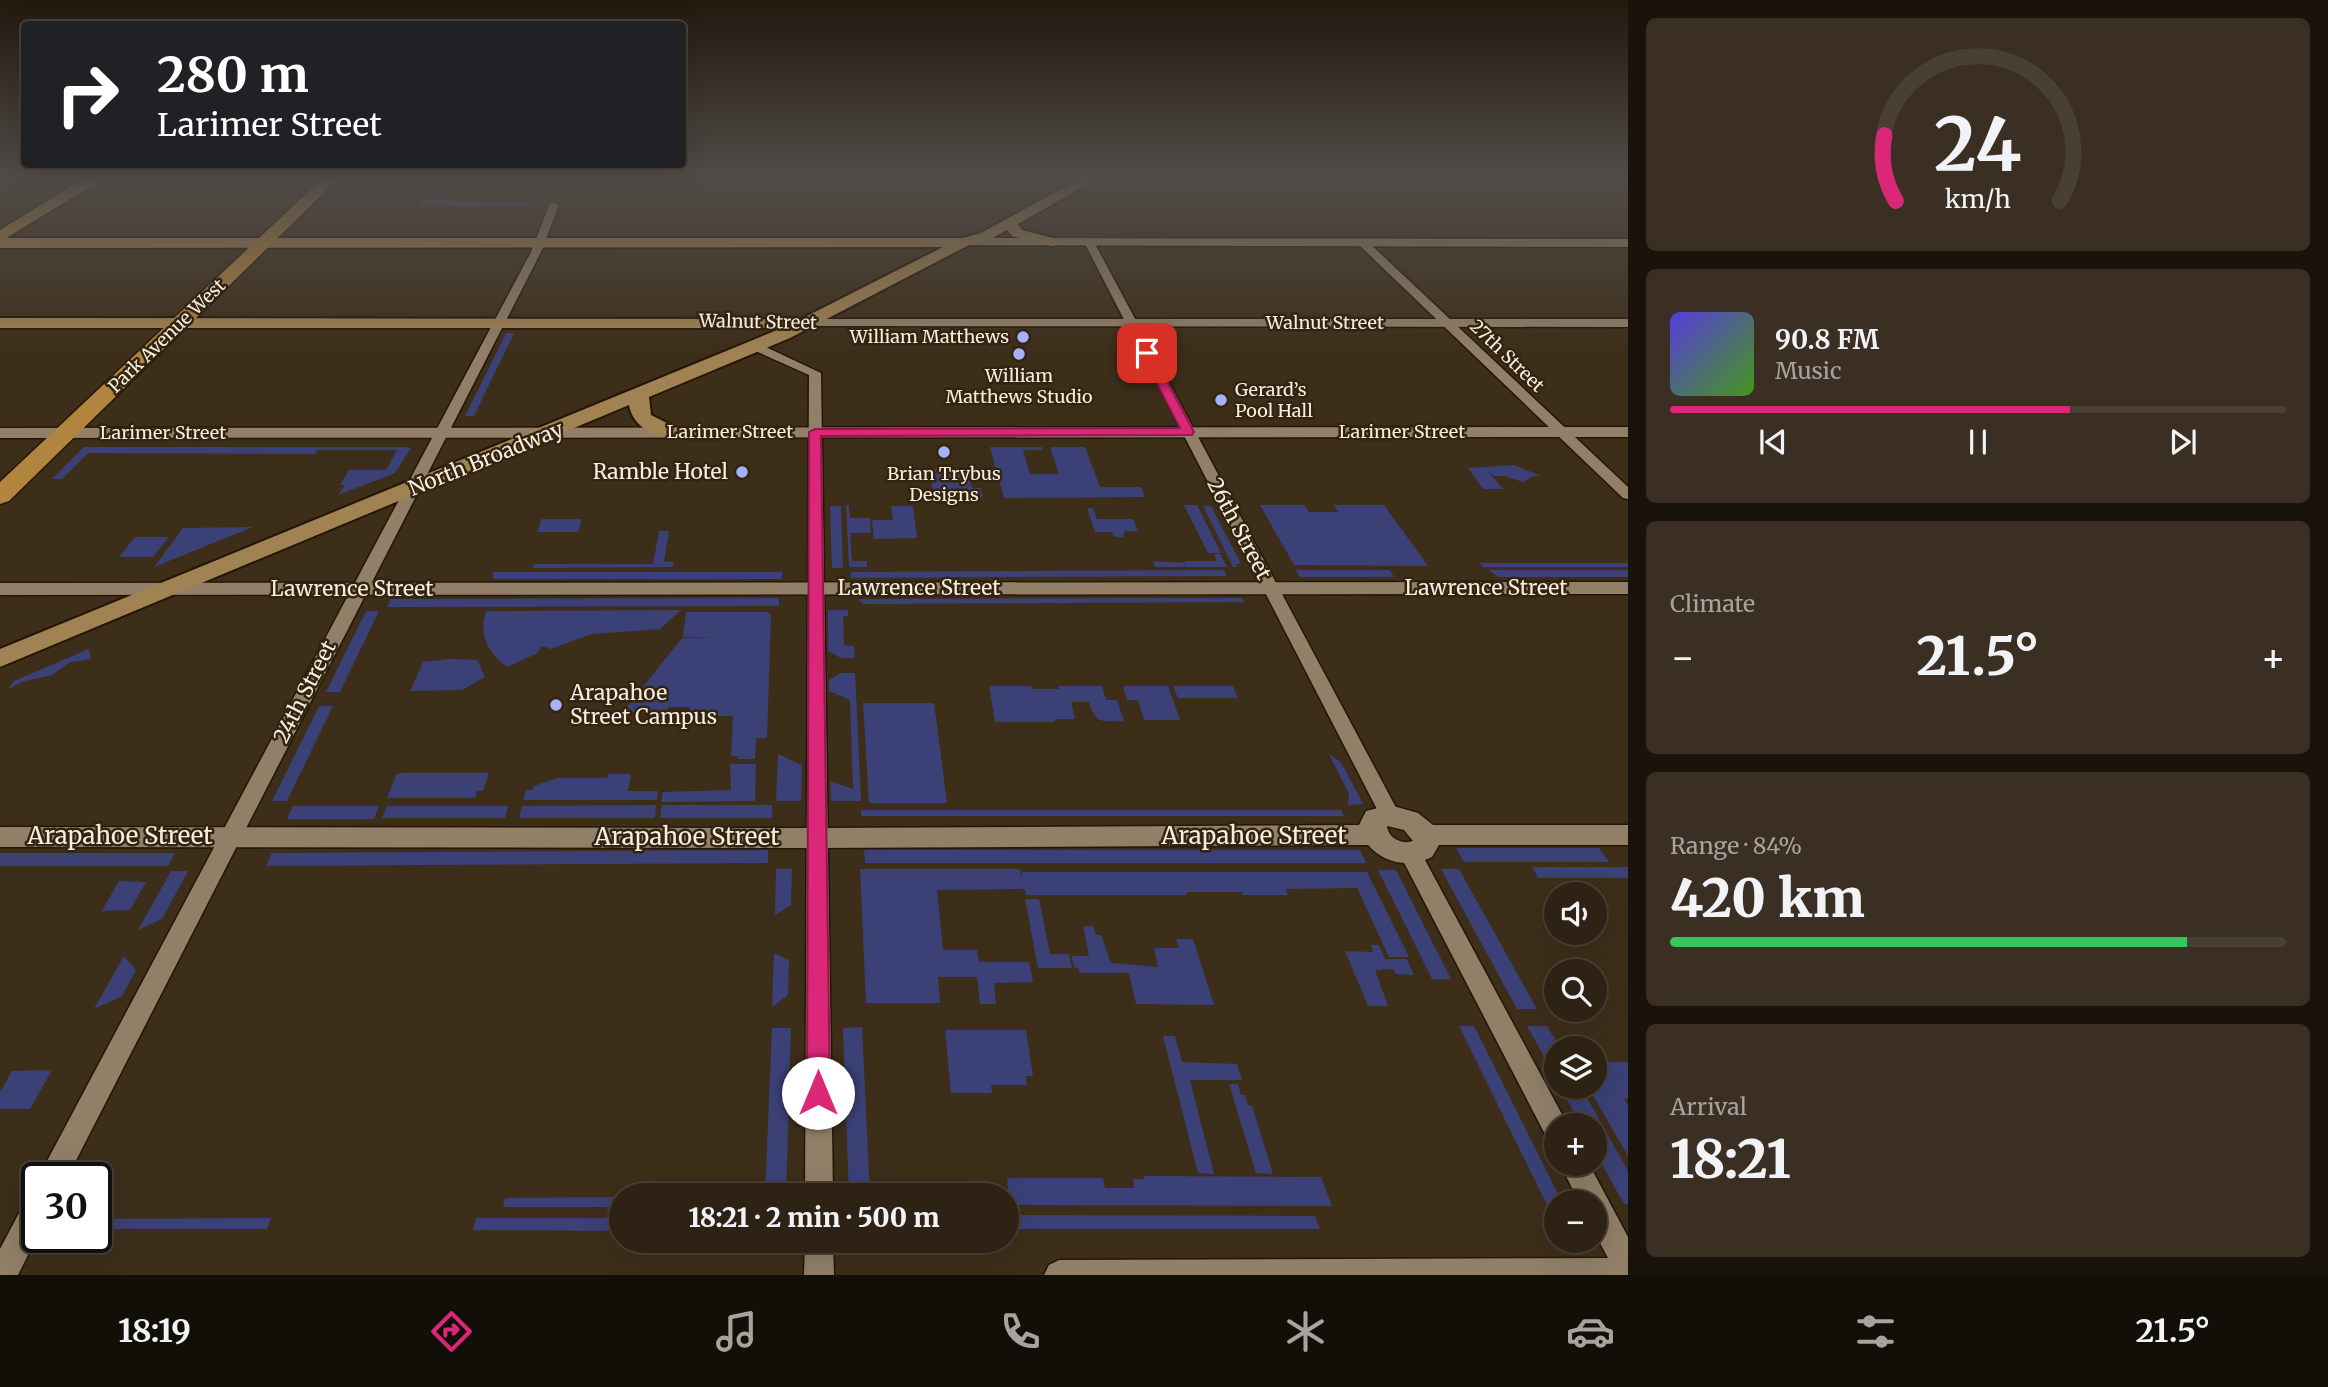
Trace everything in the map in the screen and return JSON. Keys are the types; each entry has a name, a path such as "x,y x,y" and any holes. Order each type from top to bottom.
{"main road":[{"name":"Park Avenue West","path":"0,495 272,236"},
{"name":"North Broadway","path":"964,243 965,236"},
{"name":"North Broadway","path":"0,659 755,346 807,323 964,243 987,236"},
{"path":"1027,236 1052,242"},
{"path":"0,243 964,243"},
{"name":"Walnut Street","path":"0,323 807,323"},
{"path":"639,395 638,411 641,417 670,432"}],"street":[{"name":"24th Street","path":"60,1162 543,236"},
{"name":"26th Street","path":"1088,242 1270,588 1382,825"},
{"path":"964,243 1628,243"},
{"name":"27th Street","path":"1363,243 1628,495"},
{"name":"Walnut Street","path":"807,323 1628,323"},
{"path":"755,346 815,373 819,1183"},
{"name":"Larimer Street","path":"0,433 1628,432"},
{"name":"Lawrence Street","path":"0,589 1628,588"},
{"path":"1382,825 1408,819 1548,1113"},
{"name":"Arapahoe Street","path":"0,837 817,838 1382,825"},
{"path":"1418,844 1628,835"},
{"path":"1580,1176 1628,1267"},
{"path":"2,1275 21,1239"},
{"path":"819,1253 819,1275"},
{"path":"1059,1275 1628,1273"}],"shaded area":[{"path":"506,333 514,333 474,416 465,416"},
{"path":"84,447 411,448 395,473 338,495 345,485 340,485 349,470 386,470 397,450 318,450 315,454 88,453 62,479 52,479"},
{"path":"990,447 1042,447 1043,450 1023,450 1030,474 1059,474 1050,447 1085,447 1100,487 1141,487 1145,497 1004,498"},
{"path":"1514,465 1541,476 1533,476 1523,482 1494,476 1487,470 1503,489 1483,489 1468,468"},
{"path":"929,469 968,469 972,488 981,488 983,498 934,498"},
{"path":"846,505 849,505 850,518 870,518 871,533 850,533 852,561 867,561 867,567 849,567"},
{"path":"1184,505 1197,505 1221,553 1208,553"},
{"path":"1260,505 1304,505 1309,512 1338,512 1334,505 1384,505 1428,566 1294,565"},
{"path":"830,506 841,506 843,568 832,568"},
{"path":"891,506 913,506 917,538 874,539 872,520 893,520"},
{"path":"1203,506 1211,506 1241,564 1236,564 1237,567 1233,567"},
{"path":"1087,508 1093,508 1097,519 1133,519 1138,531 1125,531 1123,537 1114,537 1112,532 1095,532"},
{"path":"542,519 582,519 578,532 537,532"},
{"path":"253,527 154,567 183,528"},
{"path":"659,531 669,531 664,561 673,562 673,567 533,568 534,564 653,564"},
{"path":"135,537 169,537 153,557 119,557"},
{"path":"1214,554 1220,554 1227,567 1155,567 1153,561 1217,561"},
{"path":"1480,563 1628,563 1628,567 1483,567"},
{"path":"1224,570 1227,576 851,578 851,572"},
{"path":"1296,570 1390,570 1394,577 1300,577"},
{"path":"1488,570 1628,570 1628,577 1499,577"},
{"path":"492,572 782,572 782,579 494,579"},
{"path":"779,598 779,606 387,607 391,599"},
{"path":"1242,598 1244,602 863,604 858,599"},
{"path":"681,610 660,629 592,634 551,649 542,646 536,654 507,667 490,649 483,628 486,611"},
{"path":"828,610 848,610 848,616 843,616 844,645 854,646 855,658 841,658 828,651"},
{"path":"366,611 379,611 340,692 326,692"},
{"path":"686,612 767,612 771,615 767,738 756,738 755,759 738,759 737,756 731,756 733,716 690,716 690,707 668,707 667,713 623,712 682,638 723,638 683,637"},
{"path":"89,649 91,659 70,662 52,675 25,681 8,689 14,681"},
{"path":"477,660 485,677 462,690 410,691 423,662"},
{"path":"841,673 855,673 861,801 831,801 830,781 853,789 850,700 829,691 829,680"},
{"path":"989,686 1059,689 1059,686 1102,686 1106,700 1117,700 1124,721 1101,720 1094,715 1089,702 1071,702 1075,719 1055,719 1055,722 995,722"},
{"path":"1123,686 1168,686 1180,720 1144,720 1138,700 1127,700"},
{"path":"1173,686 1233,686 1238,698 1178,698"},
{"path":"863,703 934,703 947,803 869,803"},
{"path":"319,706 333,706 287,801 272,801"},
{"path":"778,754 802,765 801,801 776,801"},
{"path":"1329,754 1341,762 1363,804 1348,805 1349,794"},
{"path":"730,764 756,764 755,801 661,802 663,792 731,790"},
{"path":"489,773 483,791 477,791 475,798 387,798 396,775"},
{"path":"608,774 631,774 628,791 658,791 657,800 523,800 526,790 532,790 534,786 557,778 607,778"},
{"path":"656,805 655,818 519,818 522,806"},
{"path":"662,805 772,805 772,818 660,818"},
{"path":"293,806 379,806 374,819 287,819"},
{"path":"387,806 508,806 505,818 382,818"},
{"path":"861,810 1341,810 1344,816 861,816"},
{"path":"1456,848 1599,848 1609,862 1464,862"},
{"path":"768,850 768,863 266,866 272,853"},
{"path":"864,850 1360,850 1366,863 865,863"},
{"path":"0,853 175,853 168,866 0,866"},
{"path":"1532,867 1628,867 1628,878 1538,878"},
{"path":"776,869 792,869 791,905 775,915"},
{"path":"860,869 1020,869 1022,878 1022,872 1367,872 1409,957 1389,957 1357,888 1286,889 1288,895 1187,892 1187,895 1026,895 1024,889 937,890 943,950 977,950 979,962 1029,962 1033,982 994,983 996,1004 980,1004 977,977 938,977 940,1003 866,1003"},
{"path":"1441,869 1459,869 1537,1009 1517,1009"},
{"path":"1378,870 1396,870 1451,979 1432,979"},
{"path":"171,871 188,871 162,919 138,930"},
{"path":"119,881 146,882 130,910 102,911"},
{"path":"1025,899 1039,899 1050,954 1069,954 1072,968 1038,968"},
{"path":"1083,926 1093,926 1096,935 1101,935 1111,963 1158,967 1154,948 1179,948 1176,939 1193,939 1214,1005 1136,1004 1129,973 1080,973 1078,968 1074,967 1072,956 1089,956"},
{"path":"1371,945 1379,945 1385,959 1407,959 1414,975 1396,974 1393,969 1375,970 1388,1006 1368,1006 1345,951 1373,952"},
{"path":"774,953 789,960 788,995 772,1007"},
{"path":"124,956 136,970 122,996 94,1009"},
{"path":"1459,1026 1474,1026 1544,1166 1544,1176 1549,1176 1556,1190 1544,1190 1544,1199"},
{"path":"1527,1026 1547,1026 1553,1036 1544,1036 1544,1056"},
{"path":"862,1027 869,1183 849,1183 843,1028"},
{"path":"772,1028 791,1028 786,1183 766,1183"},
{"path":"945,1030 1026,1030 1033,1076 1026,1076 1027,1085 991,1085 992,1093 951,1093"},
{"path":"1163,1036 1175,1036 1182,1062 1237,1064 1242,1080 1190,1080 1214,1174 1198,1173"},
{"path":"1607,1062 1628,1062 1628,1098 1624,1099 1628,1105 1628,1156 1607,1120 1607,1113 1603,1113 1595,1099 1607,1099"},
{"path":"52,1070 30,1109 0,1109 0,1092 12,1071"},
{"path":"1229,1084 1238,1084 1241,1095 1245,1095 1248,1105 1252,1106 1273,1174 1256,1173"},
{"path":"1567,1099 1588,1099 1596,1113 1574,1113"},
{"path":"1607,1133 1628,1171 1628,1204 1624,1204 1607,1173"},
{"path":"1144,1176 1321,1177 1332,1206 1019,1205 1019,1183 1007,1183 1007,1178 1103,1178 1105,1188 1134,1188 1133,1179 1144,1179"},
{"path":"922,1181 954,1183 921,1183"},
{"path":"609,1197 609,1207 503,1207 505,1198"},
{"path":"1019,1215 1315,1216 1320,1229 1019,1229"},
{"path":"271,1218 267,1229 112,1229 112,1219"},
{"path":"476,1218 609,1218 609,1231 473,1230"}],"place":[{"name":"William Matthews","path":"1023,337"},
{"name":"William Matthews Studio","path":"1019,354"},
{"name":"Gerard’s Pool Hall","path":"1221,400"},
{"name":"Brian Trybus Designs","path":"944,452"},
{"name":"Ramble Hotel","path":"742,472"},
{"name":"Arapahoe Street Campus","path":"556,705"}],"route":[{"path":"818,1093 815,432 1188,432 1147,353"}]}
